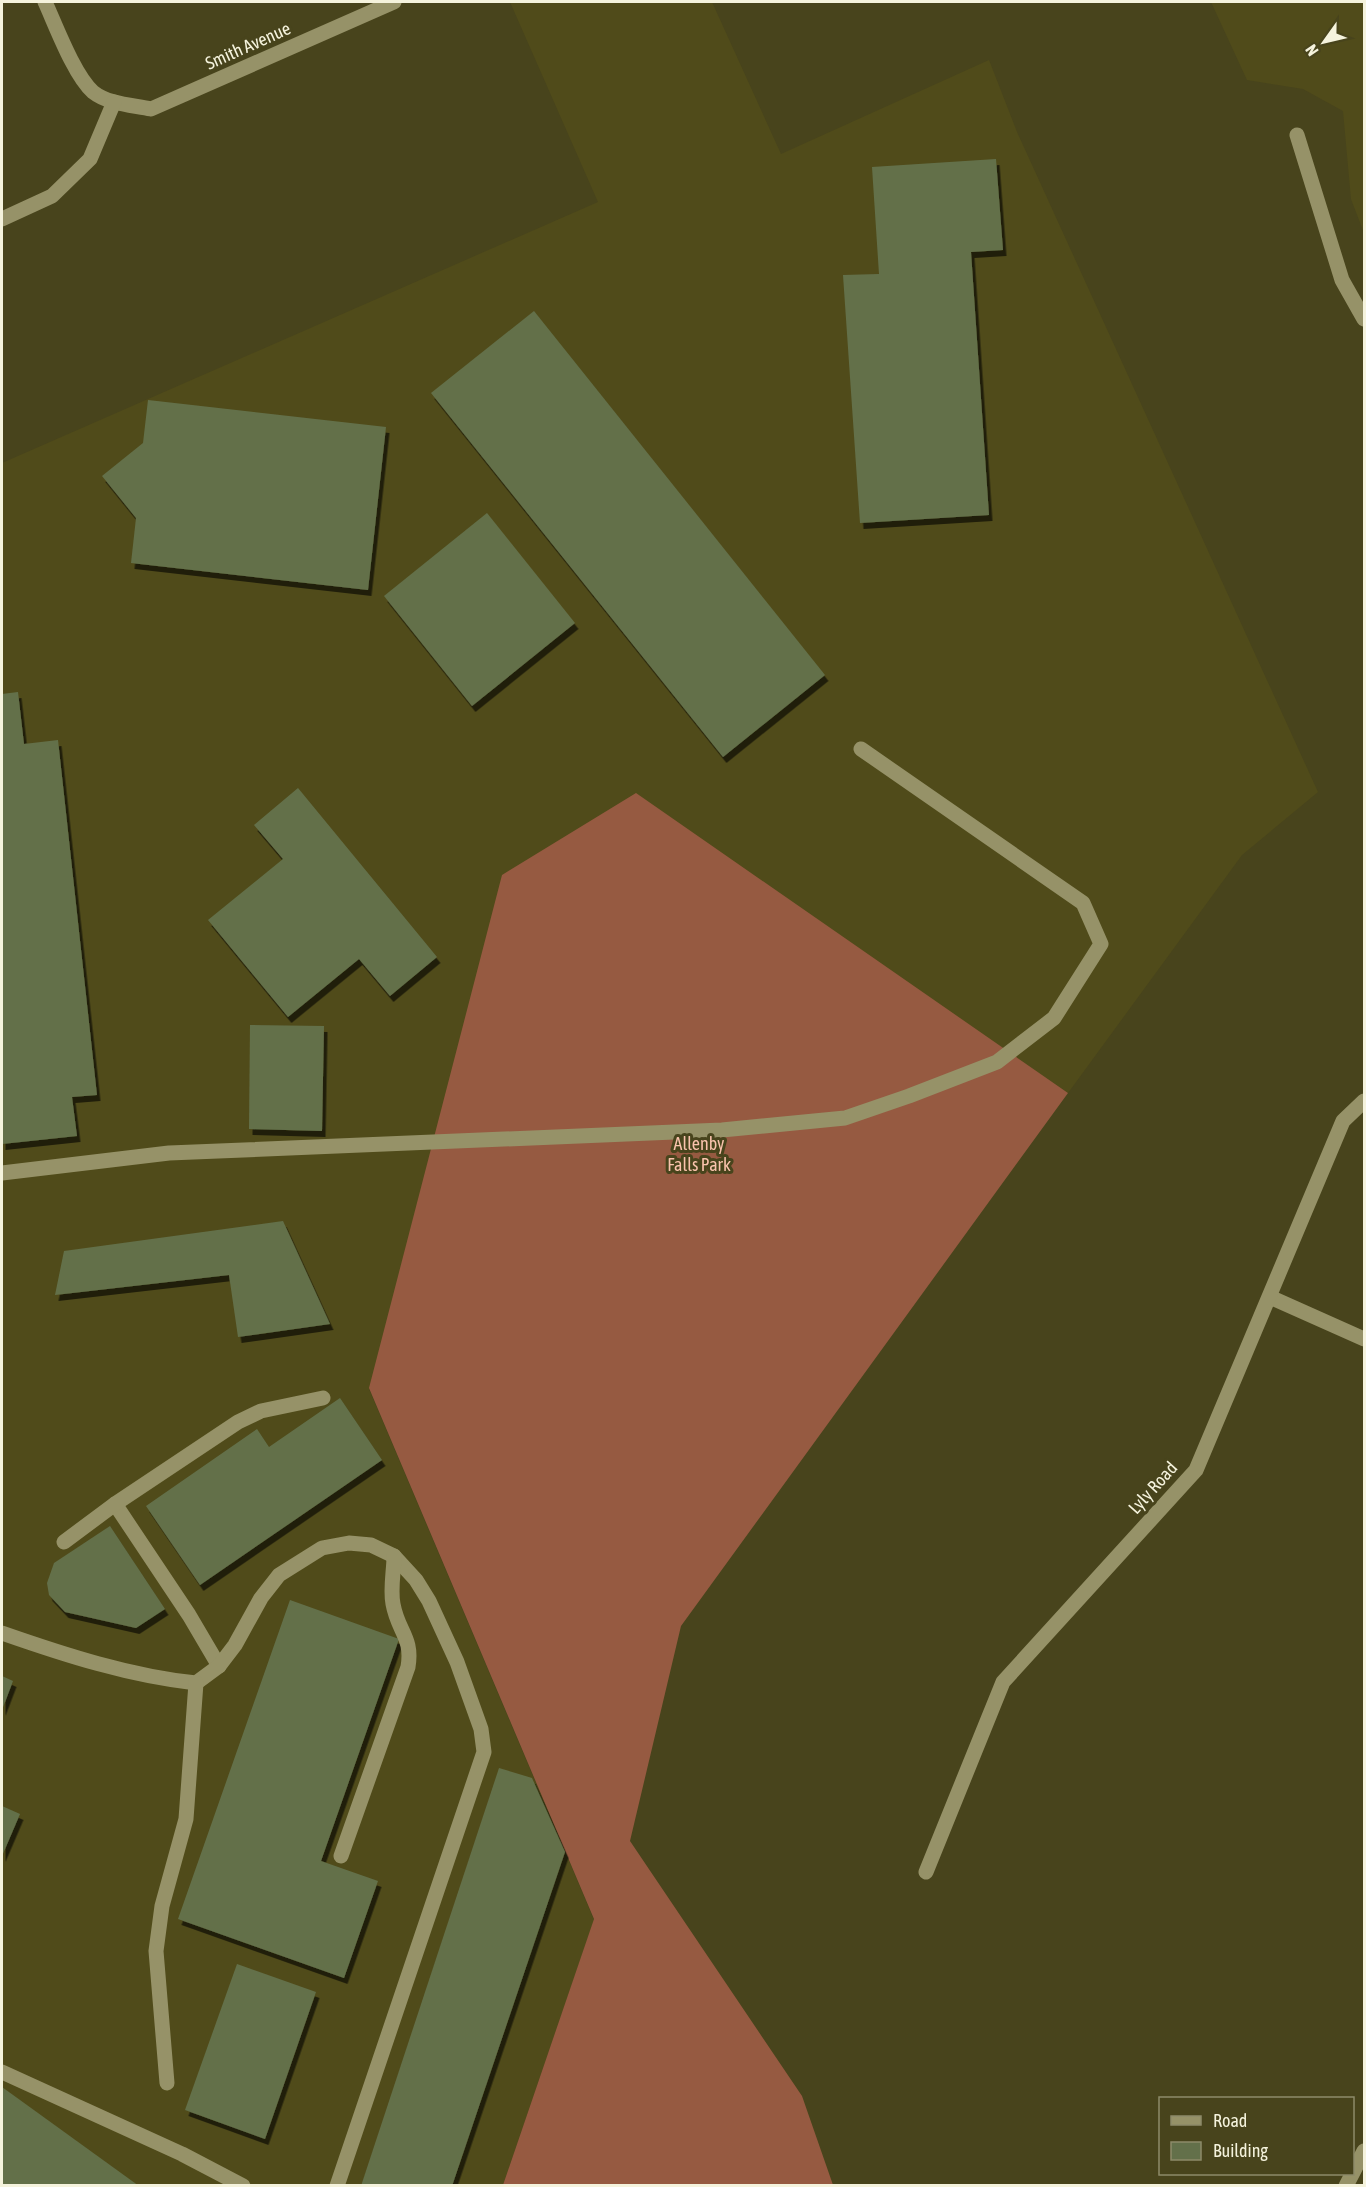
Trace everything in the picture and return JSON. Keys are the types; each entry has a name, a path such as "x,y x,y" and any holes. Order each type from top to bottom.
{"street":[{"name":"Smith Avenue","path":"45,2 75,68 93,92 114,102 151,109 394,2"},
{"path":"2,219 51,196 90,159 114,102"},
{"path":"1297,135 1342,280 1365,319"},
{"path":"2,1173 169,1153 722,1130 845,1118 997,1062 1054,1018 1101,944 1083,903 861,749"},
{"name":"Lyly Road","path":"926,1872 1003,1682 1196,1470 1343,1121 1365,1101"},
{"path":"1270,1297 1365,1339"},
{"path":"64,1542 115,1504 238,1422 261,1411 323,1398"},
{"path":"115,1504 189,1615 219,1666"},
{"path":"2,1633 62,1654 162,1680 196,1683 219,1666 245,1630 261,1598 279,1575 322,1548 349,1543 371,1545 394,1556 416,1581 429,1601 457,1662 481,1729 484,1752 337,2186"},
{"path":"341,1856 408,1667 411,1651 398,1623 392,1600 394,1556"},
{"path":"167,2083 156,1951 162,1906 186,1819 196,1683"},
{"path":"2,2072 182,2154 243,2186"},
{"path":"1354,2171 1365,2151"}],"shaded area":[{"path":"510,2 712,2 781,154 989,60 1017,132 1318,792 1242,855 1068,1093 1046,1078 369,1389 594,1920 503,2185 2,2185 2,463 598,202"},
{"path":"1211,2 1364,2 1364,233 1351,199 1343,111 1303,89 1247,80"}],"green space":[{"name":"Allenby Falls Park","path":"636,793 1068,1093 681,1626 630,1841 802,2096 833,2185 503,2185 594,1919 369,1388 502,875"}],"building":[{"path":"996,159 1003,250 971,252 989,515 860,523 843,275 879,274 872,167"},
{"path":"534,311 825,675 723,757 431,393"},
{"path":"148,400 386,427 368,590 131,563 136,518 102,476 143,443"},
{"path":"487,513 575,623 472,706 384,596"},
{"path":"18,692 24,744 58,740 97,1095 72,1097 77,1136 2,1144 2,694"},
{"path":"298,788 437,957 390,996 359,959 288,1017 208,920 283,859 254,825"},
{"path":"250,1025 324,1026 322,1131 249,1129"},
{"path":"283,1221 330,1324 238,1337 229,1275 55,1295 64,1251"},
{"path":"340,1398 382,1460 200,1585 146,1506 257,1429 269,1447"},
{"path":"110,1526 165,1609 136,1628 65,1612 49,1595 47,1583 54,1563"},
{"path":"290,1600 399,1639 321,1861 378,1881 344,1978 178,1919"},
{"path":"2,1676 13,1681 2,1710"},
{"path":"499,1768 532,1778 565,1852 452,2186 361,2186"},
{"path":"2,1806 20,1814 2,1856"},
{"path":"237,1964 316,1992 265,2139 185,2110"},
{"path":"2,2087 139,2186 2,2186"}]}
